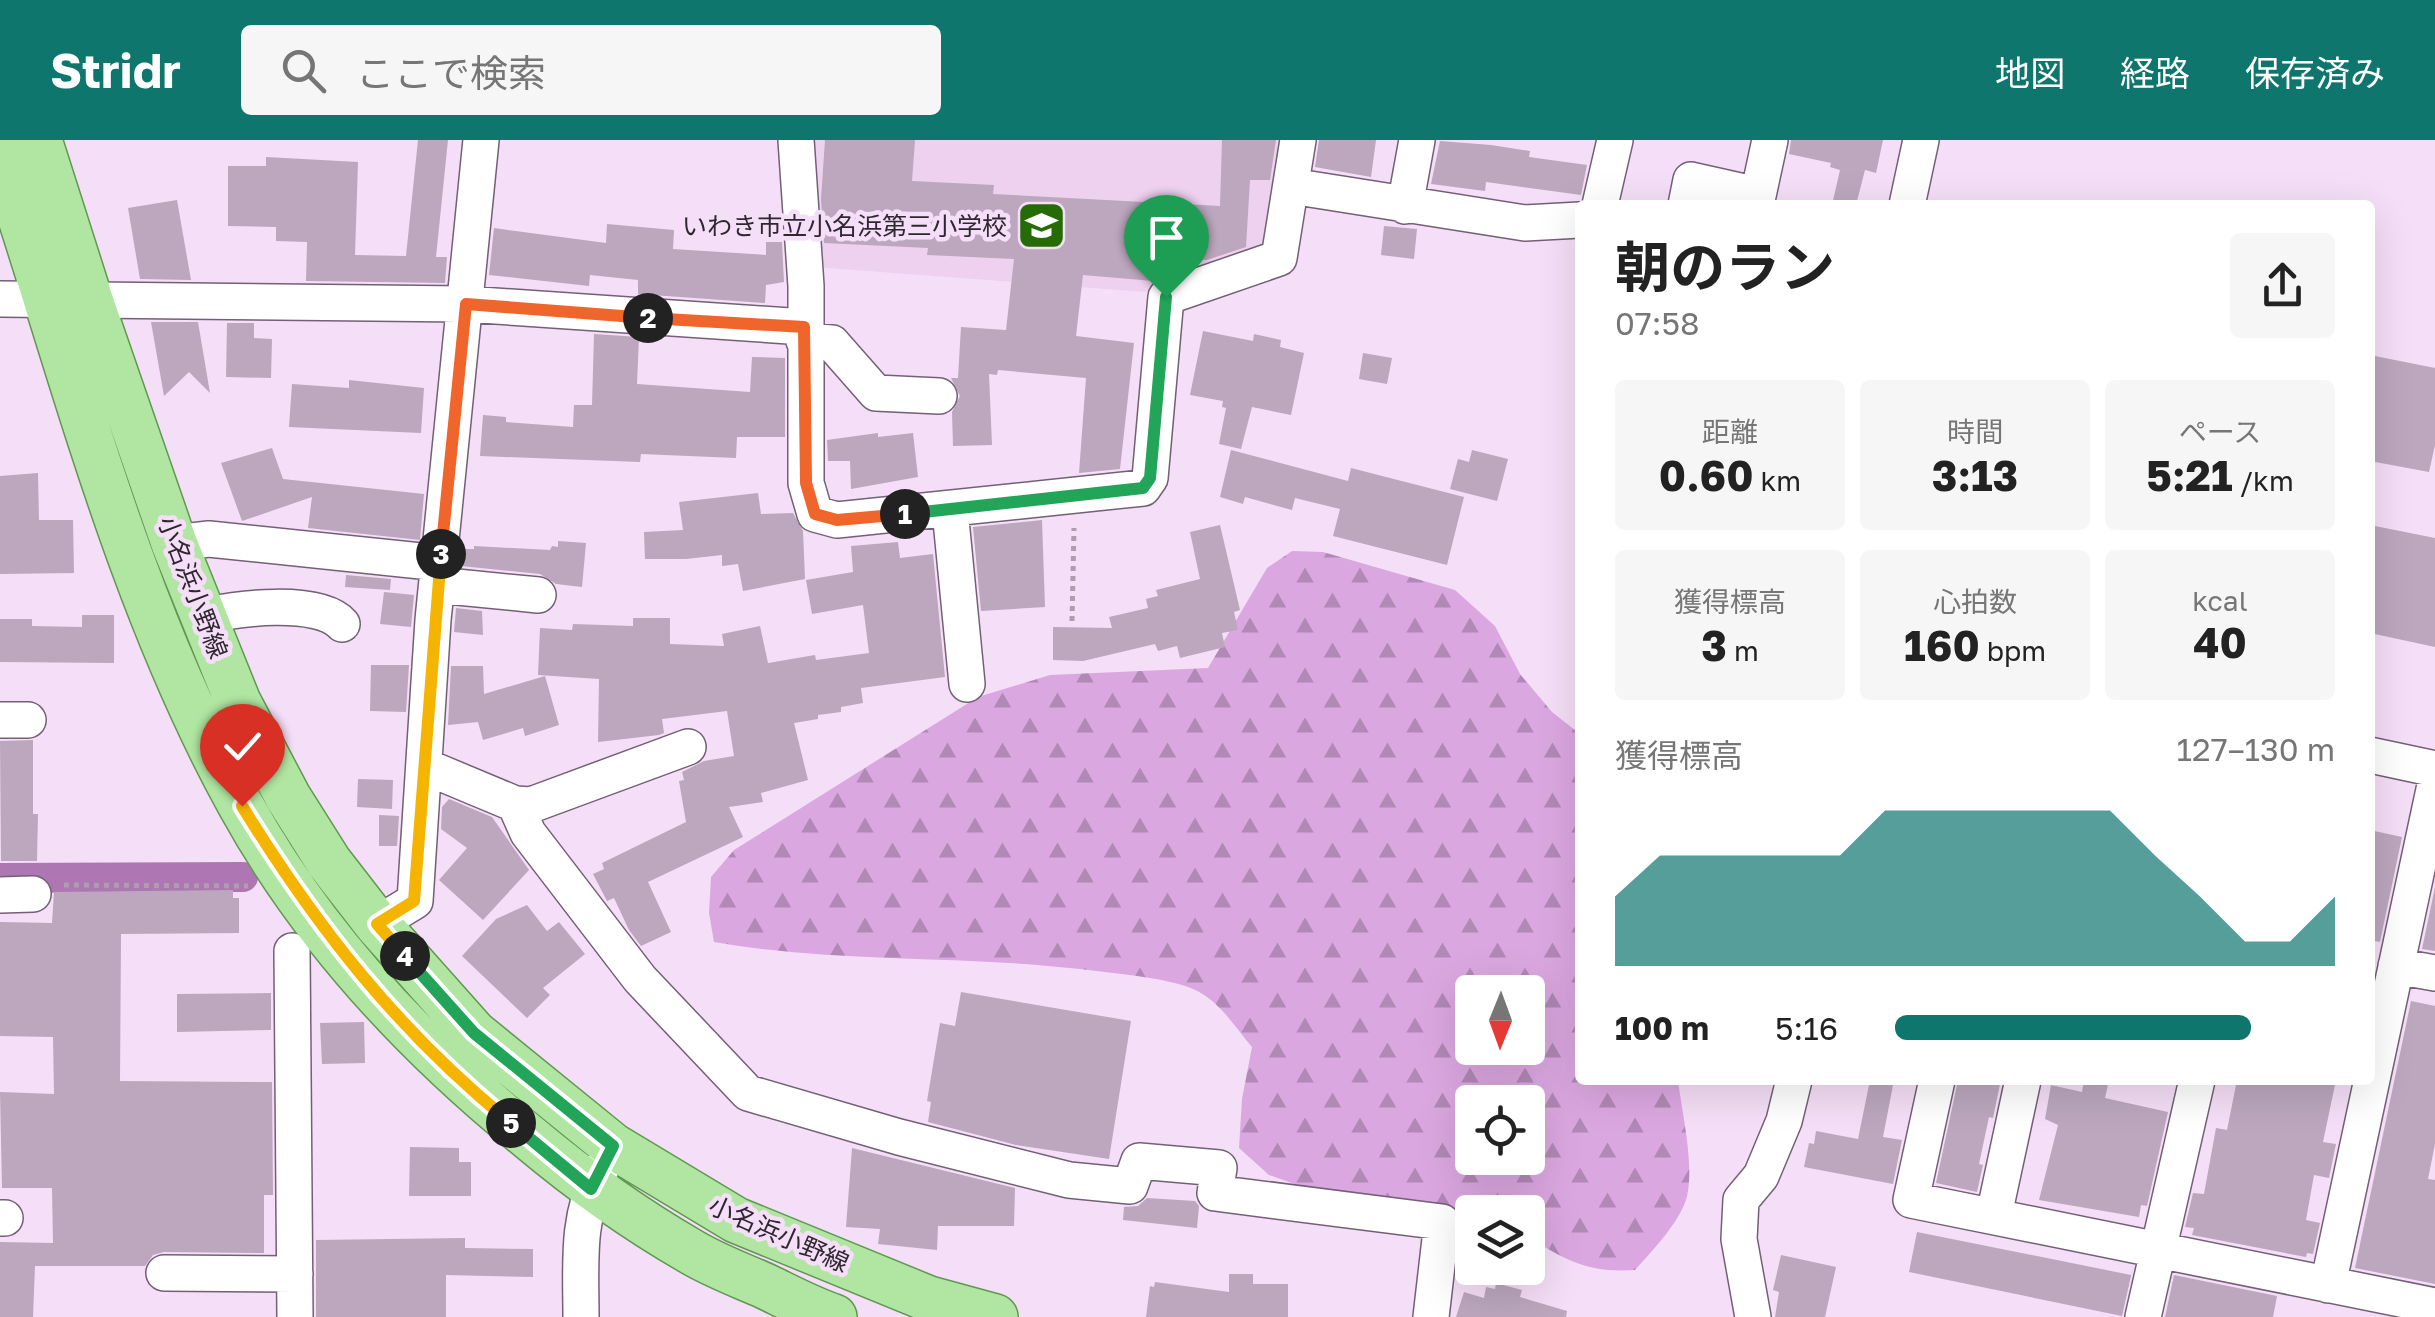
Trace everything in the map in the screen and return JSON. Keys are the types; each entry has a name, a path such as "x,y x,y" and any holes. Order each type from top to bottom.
{"main road":[{"name":"小名浜小野線","path":"39,140 69,299 149,609 210,746 290,884 340,952 409,1030 490,1106 591,1189 692,1252 834,1317"},
{"name":"小名浜小野線","path":"0,154 69,299 238,702 288,797 377,924 474,1033 613,1146 736,1220 929,1299 995,1317"}],"street":[{"path":"377,924 414,901 438,574 481,140"},
{"path":"796,140 806,286 806,483 815,514 837,520 1143,488 1150,478 1166,297 1279,258 1298,140"},
{"path":"1405,206 1416,140"},
{"path":"1601,200 1615,140"},
{"path":"1687,200 1690,180 1758,200 1770,140"},
{"path":"1908,200 1921,140"},
{"path":"1291,186 1525,222 1575,220"},
{"path":"0,299 466,304 804,334 832,342 876,394 938,396"},
{"path":"950,510 967,684"},
{"path":"174,543 209,539 438,574 538,595"},
{"path":"202,617 242,608 320,610 334,615 342,624"},
{"path":"424,766 514,804 531,805 688,747"},
{"path":"2375,756 2435,768"},
{"path":"2375,1064 2435,785"},
{"path":"514,804 528,833 640,979 748,1092 899,1137 1069,1180 1130,1186 1139,1160 1218,1168 1215,1193 1442,1222 1432,1317"},
{"path":"292,951 294,1317"},
{"path":"2396,966 2435,974"},
{"path":"1753,1317 1739,1239 1741,1200 1761,1176 1784,1121 1793,1085"},
{"path":"1935,1085 1911,1200 2435,1306"},
{"path":"1994,1215 2022,1085"},
{"path":"2143,1317 2196,1085"},
{"path":"2328,1284 2371,1085"},
{"path":"582,1317 581,1224 591,1189 613,1146"},
{"path":"164,1273 295,1274"}],"path":[{"path":"1072,620 1075,495"},
{"path":"17,894 45,885 256,886"}],"shaded area":[{"name":"いわき市立小名浜第三小学校","path":"806,140 1288,140 1264,255 1159,293 815,267"}],"green space":[{"path":"1292,551 1323,552 1455,590 1495,626 1520,674 1552,712 1575,730 1575,1085 1679,1085 1688,1150 1686,1201 1667,1233 1635,1270 1578,1264 1545,1247 1545,1195 1455,1195 1455,1214 1314,1191 1269,1175 1239,1148 1242,1099 1252,1047 1218,1007 1193,989 1153,978 1080,969 805,953 714,942 709,913 711,877 734,850 978,697 1050,675 1208,668 1267,568"}],"building":[{"path":"418,140 448,140 436,257 447,257 445,283 306,281 307,242 276,241 276,227 228,226 228,166 266,166 266,157 358,162 355,255 406,256"},
{"path":"825,140 915,140 912,181 994,185 993,194 1220,206 1222,140 1276,140 1270,180 1250,180 1246,247 1207,260 1178,259 1177,271 1153,281 1083,275 1076,336 1134,343 1120,469 1079,473 1086,378 998,370 997,375 989,374 992,445 953,446 952,412 960,396 951,378 958,378 961,327 1006,330 1014,259 927,255 928,248 824,243 821,199"},
{"path":"1319,140 1376,140 1371,177 1315,167"},
{"path":"1791,140 1883,140 1876,173 1865,170 1857,200 1833,200 1840,170 1830,167 1831,163 1789,154"},
{"path":"1440,141 1530,151 1529,157 1587,165 1581,195 1486,182 1485,191 1431,184"},
{"path":"177,200 191,280 140,279 128,208"},
{"path":"607,224 674,230 673,249 766,255 766,242 782,242 784,282 766,285 765,303 638,294 638,280 590,275 589,286 489,275 494,228 606,243"},
{"path":"1384,226 1417,229 1414,259 1381,255"},
{"path":"151,322 198,322 210,393 189,372 164,396"},
{"path":"227,323 254,323 254,338 272,339 271,378 226,377"},
{"path":"1203,331 1253,341 1254,334 1281,340 1280,347 1304,353 1291,415 1252,407 1241,449 1219,444 1226,408 1222,407 1223,401 1190,395"},
{"path":"594,334 639,337 637,384 750,392 752,357 785,358 785,437 737,437 736,458 641,454 640,462 480,456 483,415 506,417 506,422 573,427 574,405 592,405"},
{"path":"1363,353 1392,358 1387,384 1359,379"},
{"path":"2375,356 2435,368 2435,445 2429,472 2375,462"},
{"path":"349,380 424,388 421,433 289,427 292,384 349,388"},
{"path":"878,433 878,437 913,433 918,477 851,489 850,461 828,461 827,440"},
{"path":"272,448 283,479 424,494 420,540 308,528 312,497 242,521 221,463"},
{"path":"1231,450 1348,481 1351,468 1464,497 1447,565 1333,536 1340,509 1295,498 1292,510 1245,497 1243,504 1220,497"},
{"path":"1472,450 1508,459 1497,501 1450,489 1458,459 1469,462"},
{"path":"38,473 39,520 73,520 74,573 0,574 0,476"},
{"path":"758,493 761,514 793,513 803,531 805,579 743,591 738,564 722,566 722,555 645,559 644,532 683,530 679,502"},
{"path":"1042,520 1045,607 981,611 973,527"},
{"path":"1220,525 1240,610 1234,612 1238,630 1222,633 1225,647 1180,658 1177,646 1158,651 1155,644 1083,661 1053,660 1053,627 1112,628 1109,617 1148,608 1146,599 1158,596 1156,590 1200,579 1190,532"},
{"path":"2375,526 2435,538 2435,647 2375,634"},
{"path":"558,541 586,543 582,587 556,584 540,574 461,566 462,549 474,546 550,550 552,546 558,547"},
{"path":"898,542 900,558 933,554 945,677 861,688 863,703 794,723 808,780 761,793 763,802 729,807 743,837 648,882 671,932 641,946 614,898 607,901 593,874 604,869 602,863 686,822 679,781 684,780 682,772 704,761 734,756 727,711 662,719 664,733 659,735 598,742 599,679 538,675 540,628 572,630 573,624 633,626 633,618 670,618 670,644 724,646 722,634 760,626 768,663 815,655 816,660 869,653 863,605 812,614 806,580 853,572 851,546"},
{"path":"346,575 391,579 390,590 345,587"},
{"path":"384,592 414,595 411,627 380,624"},
{"path":"456,608 482,611 483,635 454,632"},
{"path":"82,615 114,615 114,663 0,662 0,619 32,619 32,626 82,627"},
{"path":"371,665 409,665 406,712 370,711"},
{"path":"451,666 483,666 484,694 545,676 559,725 525,736 523,728 483,740 478,722 448,725"},
{"path":"33,740 37,861 1,861 0,741"},
{"path":"358,779 393,780 392,809 357,807"},
{"path":"449,799 492,817 529,870 483,920 439,880 467,848 441,829 442,807"},
{"path":"379,815 399,816 397,846 379,846"},
{"path":"2375,831 2402,837 2380,942 2375,941"},
{"path":"2435,887 2435,951 2422,949"},
{"path":"233,890 233,898 239,898 239,933 121,934 120,1081 272,1082 273,1195 264,1195 264,1253 164,1252 153,1255 145,1266 35,1266 33,1317 0,1317 0,1242 53,1243 52,1188 2,1188 0,1092 54,1094 53,1037 0,1036 0,922 52,923 54,892"},
{"path":"527,905 547,931 559,922 585,954 543,988 550,995 527,1018 462,956 496,919"},
{"path":"961,992 1131,1021 1109,1159 1016,1145 928,1122 931,1102 927,1101 940,1023 955,1026"},
{"path":"271,993 271,1030 177,1032 177,994"},
{"path":"2411,1001 2435,1006 2435,1144 2428,1179 2435,1180 2435,1284 2355,1268"},
{"path":"364,1022 365,1063 322,1064 320,1023"},
{"path":"1869,1085 1893,1085 1883,1137 1902,1140 1893,1184 1804,1167 1816,1131 1858,1139"},
{"path":"1957,1085 2000,1085 1993,1118 1989,1117 1977,1192 1936,1183"},
{"path":"2051,1085 2082,1092 2083,1085 2108,1085 2105,1098 2168,1112 2147,1206 2141,1205 2139,1217 2039,1200 2058,1125 2045,1119"},
{"path":"2236,1085 2335,1085 2323,1142 2336,1144 2329,1178 2314,1175 2306,1220 2320,1223 2313,1254 2307,1253 2306,1257 2192,1235 2194,1228 2185,1227 2193,1193 2204,1194 2216,1128 2227,1130"},
{"path":"410,1147 459,1148 459,1162 471,1162 471,1196 409,1196"},
{"path":"852,1148 1015,1188 1014,1226 938,1226 937,1250 878,1244 880,1229 846,1227"},
{"path":"1147,1198 1195,1201 1199,1206 1197,1228 1123,1220 1124,1207 1138,1206"},
{"path":"1917,1232 2131,1275 2133,1267 2122,1316 1909,1272"},
{"path":"465,1238 465,1248 533,1249 533,1277 446,1275 446,1317 316,1317 316,1240"},
{"path":"1781,1255 1836,1267 1825,1317 1775,1317 1779,1292 1773,1290"},
{"path":"1229,1274 1253,1274 1253,1284 1288,1284 1288,1317 1146,1317 1150,1286 1154,1287 1155,1282 1229,1292"},
{"path":"2174,1275 2277,1296 2273,1317 2165,1317"},
{"path":"1496,1285 1503,1285 1522,1290 1520,1297 1567,1311 1566,1317 1456,1317 1464,1292 1484,1298 1486,1287 1495,1289"}],"waterway":[{"path":"1,878 243,877"}],"place":[{"name":"いわき市立小名浜第三小学校","path":"1042,226"}],"route":[{"path":"242,806 290,884 340,952 409,1030 490,1106 591,1189 613,1146 474,1033 377,924 414,901 434,620 466,304 804,327 806,483 815,514 837,520 1143,488 1150,478 1166,297"}]}
